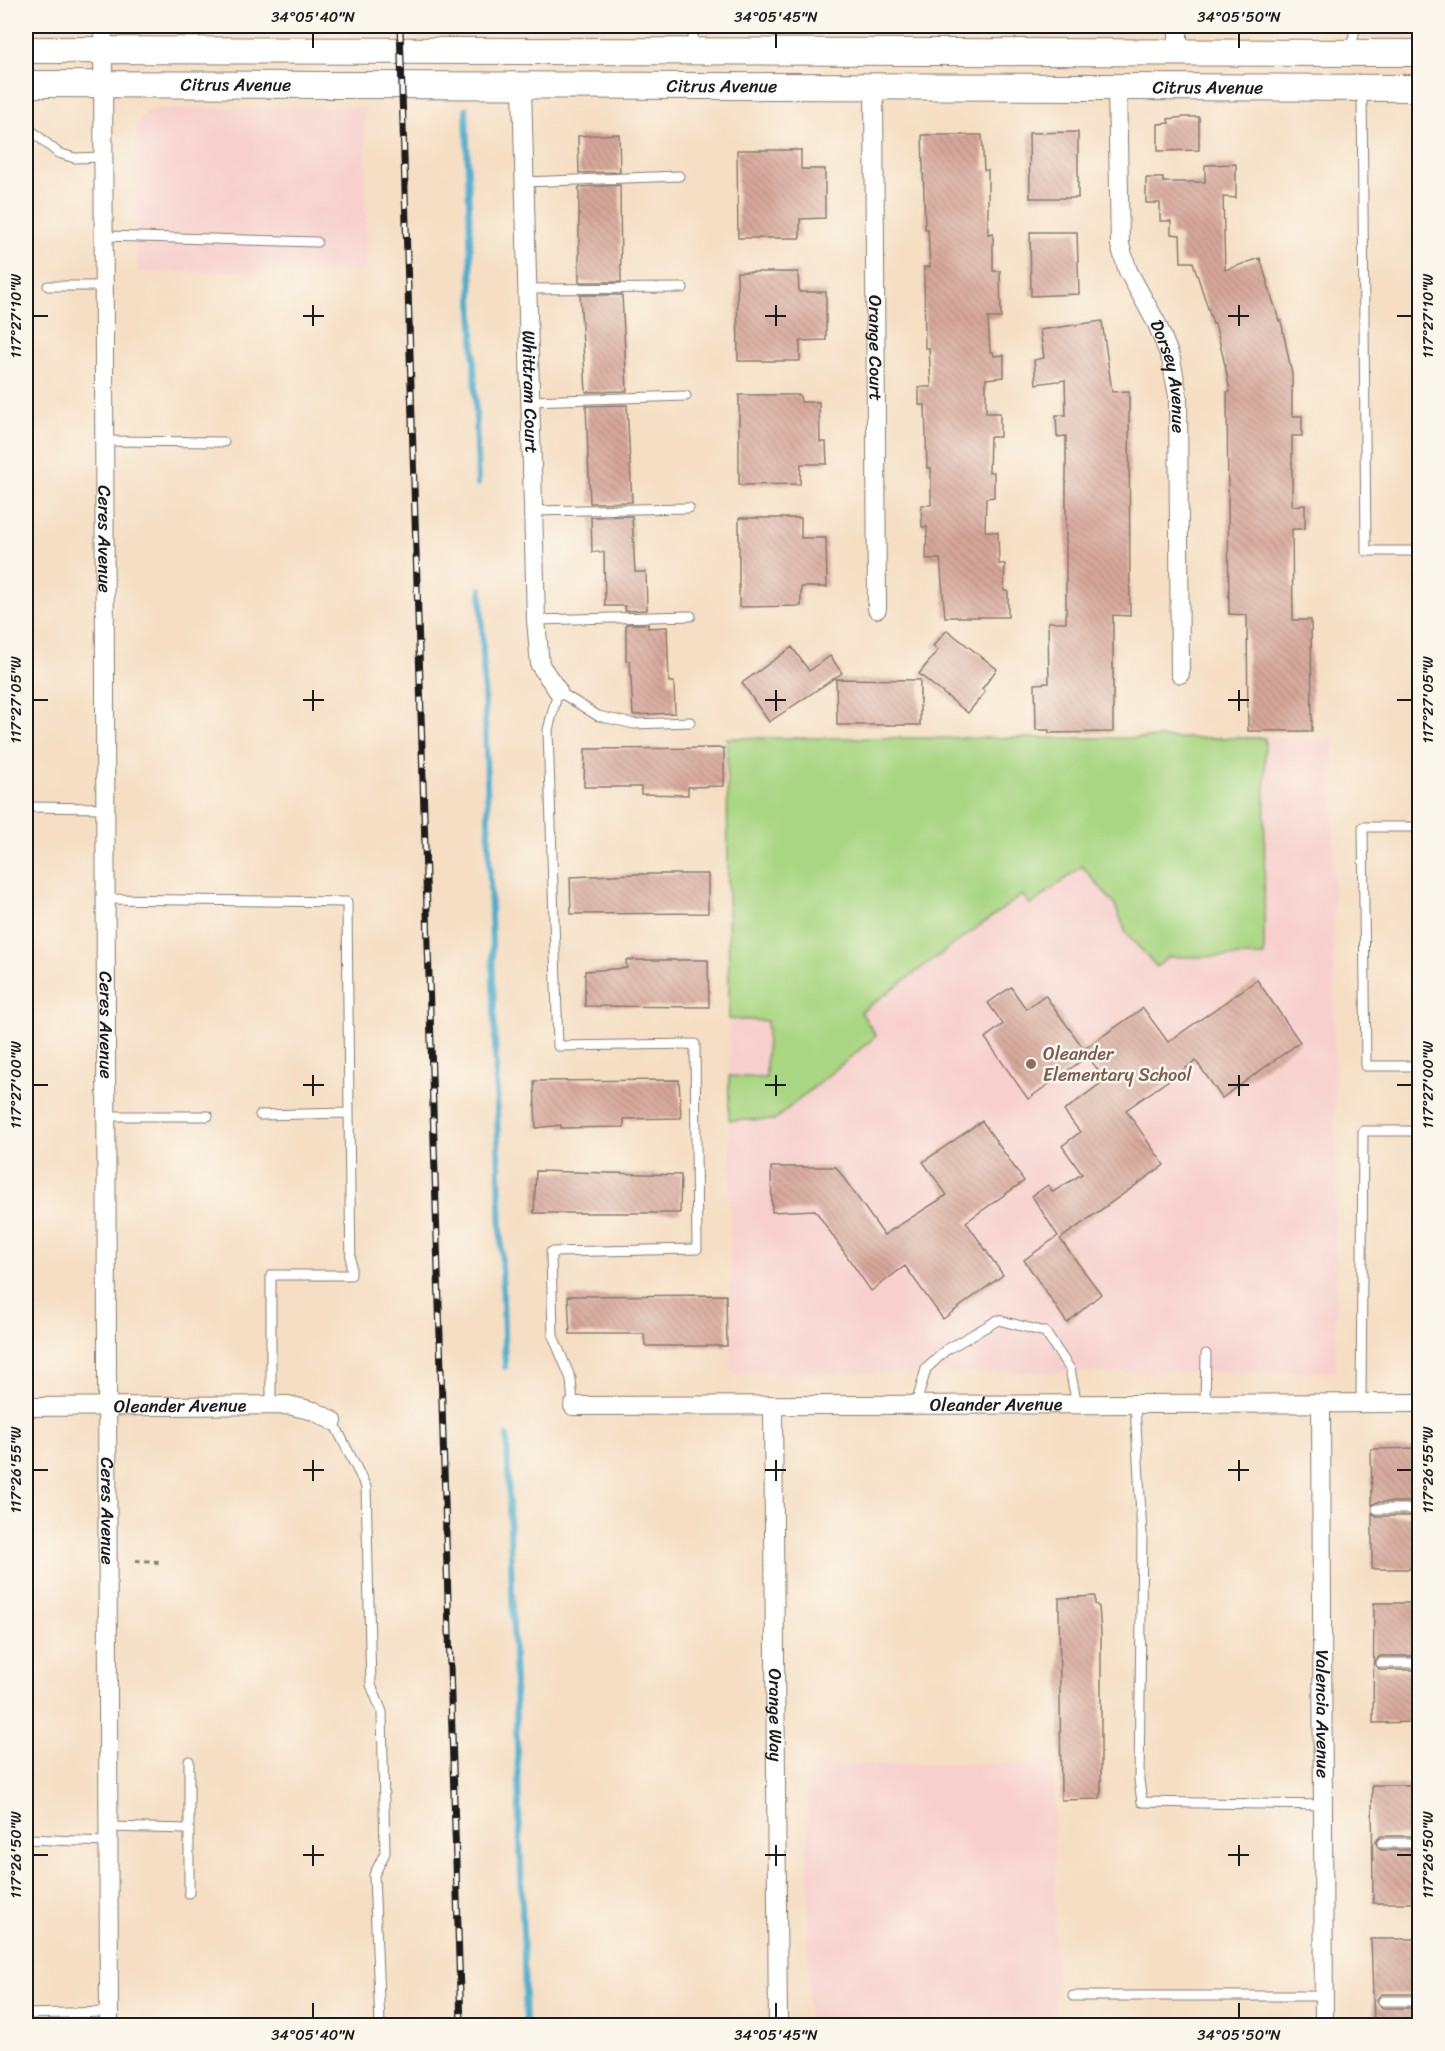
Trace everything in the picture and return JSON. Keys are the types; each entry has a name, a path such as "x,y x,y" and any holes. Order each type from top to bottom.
{"main road":[{"name":"Citrus Avenue","path":"26,50 103,38 465,52 1419,53"},
{"name":"Citrus Avenue","path":"26,84 1419,88"}],"street":[{"path":"1178,26 1178,53"},
{"name":"Ceres Avenue","path":"103,38 109,2019"},
{"name":"Whittram Court","path":"522,86 536,620 540,665 558,691"},
{"name":"Orange Court","path":"874,87 877,609"},
{"name":"Dorsey Avenue","path":"1117,87 1120,245 1128,272 1157,324 1171,358 1178,396 1180,674"},
{"name":"Oleander Avenue","path":"573,1406 1419,1403"},
{"name":"Valencia Avenue","path":"1321,1404 1324,2025"},
{"name":"Oleander Avenue","path":"26,1407 288,1405 314,1411 333,1421"},
{"name":"Orange Way","path":"773,1406 778,2025"}],"lane":[{"path":"693,26 693,52"},
{"path":"1349,53 1356,26"},
{"path":"1362,88 1366,551 1419,550"},
{"path":"26,126 58,153 75,158 103,157"},
{"path":"524,182 679,176"},
{"path":"104,236 317,242"},
{"path":"48,286 104,286"},
{"path":"527,289 683,288"},
{"path":"530,401 686,396"},
{"path":"104,441 224,442"},
{"path":"533,512 689,508"},
{"path":"536,620 691,616"},
{"path":"573,1406 571,1379 553,1336 551,1252 697,1249 695,1044 558,1046 548,730 558,691 598,716 634,724 690,722"},
{"path":"26,807 105,808"},
{"path":"1419,827 1363,827 1366,1066 1419,1066"},
{"path":"105,899 347,902 351,1275 271,1275 271,1406"},
{"path":"260,1115 348,1113"},
{"path":"106,1116 208,1116"},
{"path":"1361,1404 1363,1131 1419,1131"},
{"path":"916,1405 926,1369 946,1350 998,1320 1045,1332 1070,1369 1077,1405"},
{"path":"1205,1404 1206,1354"},
{"path":"1135,1405 1142,1534 1139,1676 1139,1780 1142,1802 1323,1805"},
{"path":"333,1421 366,1487 371,1685 382,1712 385,1853 374,1875 380,2025"},
{"path":"1377,1509 1419,1509"},
{"path":"1381,1663 1419,1663"},
{"path":"189,1761 189,1893"},
{"path":"26,1839 81,1839 108,1834 189,1828"},
{"path":"1382,1843 1419,1843"},
{"path":"1073,1996 1324,1996"},
{"path":"1383,2001 1419,2001"},
{"path":"26,2014 109,2019"}],"path":[{"path":"136,1561 160,1562"}],"shaded area":[{"path":"365,107 366,271 137,272 136,133 141,117 152,109"},
{"name":"Oleander Elementary School","path":"727,738 1333,738 1336,1372 731,1373"},
{"path":"1054,1763 1055,2025 808,2025 808,1765"}],"green space":[{"path":"727,738 1265,738 1264,956 1168,957 1157,967 1126,933 1115,905 1082,866 1031,905 1022,895 861,1012 876,1036 774,1120 729,1120 729,1076 766,1078 767,1021 729,1019"}],"building":[{"path":"1199,117 1199,150 1158,151 1158,124 1169,123 1168,119"},
{"path":"1078,132 1078,198 1030,198 1029,133"},
{"path":"619,134 620,172 579,173 578,136"},
{"path":"922,135 982,135 984,170 988,170 988,234 993,233 993,271 1000,271 1001,318 988,318 990,352 993,352 994,356 1004,355 1004,377 986,379 986,413 1000,413 1000,437 990,437 989,472 994,472 994,497 986,498 985,531 998,532 999,564 1005,564 1004,591 1008,591 1008,617 945,617 940,559 926,559 927,527 922,527 921,505 931,505 931,468 927,468 925,405 919,405 919,387 931,387 929,348 925,348 924,267 930,267 928,229 925,229"},
{"path":"737,150 801,150 801,169 825,169 825,218 800,219 800,238 738,238"},
{"path":"1236,164 1236,198 1223,197 1225,270 1260,258 1279,321 1281,321 1292,374 1292,416 1302,416 1302,436 1292,436 1292,506 1305,505 1305,529 1292,529 1293,620 1311,620 1312,731 1248,731 1247,615 1229,614 1227,392 1230,392 1225,365 1215,323 1213,324 1193,262 1181,262 1180,235 1171,234 1171,221 1160,221 1160,203 1146,203 1146,178 1163,178 1163,182 1205,182 1205,165"},
{"path":"620,185 621,282 579,282 579,187"},
{"path":"1030,232 1077,232 1079,294 1031,296"},
{"path":"737,272 798,272 799,292 826,292 826,340 800,341 800,361 738,361"},
{"path":"580,295 622,295 627,391 586,392"},
{"path":"1102,321 1112,392 1129,391 1130,616 1113,615 1113,732 1049,733 1049,730 1036,730 1035,684 1049,683 1048,622 1066,622 1066,436 1057,437 1056,415 1066,415 1065,380 1036,384 1034,360 1044,358 1040,330"},
{"path":"739,395 800,395 801,402 819,402 820,442 826,442 827,464 801,464 800,484 739,485"},
{"path":"627,405 632,502 590,503 586,406"},
{"path":"632,516 635,572 646,572 647,610 625,611 625,606 605,606 604,552 592,552 591,517"},
{"path":"739,518 801,518 801,538 826,538 827,587 801,587 801,606 739,607"},
{"path":"626,624 648,624 648,628 667,627 669,682 674,682 675,713 633,715 630,661 626,661"},
{"path":"947,630 997,669 982,689 985,692 968,713 919,674 938,650 933,646"},
{"path":"792,647 809,671 830,656 842,673 769,722 742,683"},
{"path":"836,679 920,680 920,725 837,725"},
{"path":"724,748 724,786 688,787 688,795 641,794 641,787 584,787 585,749"},
{"path":"708,874 708,913 571,914 570,877"},
{"path":"626,960 708,960 709,1007 585,1006 585,971 627,968"},
{"path":"1257,980 1300,1042 1222,1098 1196,1061 1126,1110 1164,1165 1060,1239 1101,1294 1067,1323 1024,1260 1058,1236 1032,1196 1048,1185 1053,1192 1082,1174 1062,1146 1080,1132 1064,1111 1105,1080 1088,1056 1028,1099 985,1038 1003,1024 988,1003 1011,987 1026,1009 1045,995 1084,1049 1143,1008 1168,1042"},
{"path":"679,1080 681,1118 624,1119 624,1127 561,1128 561,1125 536,1128 534,1081"},
{"path":"982,1121 1024,1181 966,1222 1003,1275 943,1319 905,1266 871,1291 815,1210 772,1212 771,1167 836,1167 884,1235 947,1195 923,1162"},
{"path":"536,1171 681,1175 680,1213 534,1213"},
{"path":"726,1295 727,1346 645,1346 644,1334 570,1334 568,1296"},
{"path":"1419,1448 1419,1502 1377,1502 1372,1505 1371,1449"},
{"path":"1372,1513 1377,1516 1419,1516 1419,1569 1372,1569"},
{"path":"1095,1596 1095,1604 1099,1607 1101,1633 1100,1799 1061,1800 1059,1598"},
{"path":"1374,1603 1419,1603 1419,1656 1380,1656 1374,1662 1380,1670 1419,1670 1419,1722 1373,1723"},
{"path":"1372,1785 1419,1785 1419,1836 1381,1836 1375,1842 1381,1850 1419,1850 1419,1903 1373,1903"},
{"path":"1371,1939 1419,1939 1419,1994 1382,1994 1376,2000 1382,2008 1419,2008 1419,2025 1374,2025"}],"waterway":[{"path":"466,109 478,484"},
{"path":"481,589 505,1367"},
{"path":"507,1436 526,2026"}],"railway":[{"path":"400,26 461,2026"}],"place":[{"name":"Oleander Elementary School","path":"1031,1064"}]}
